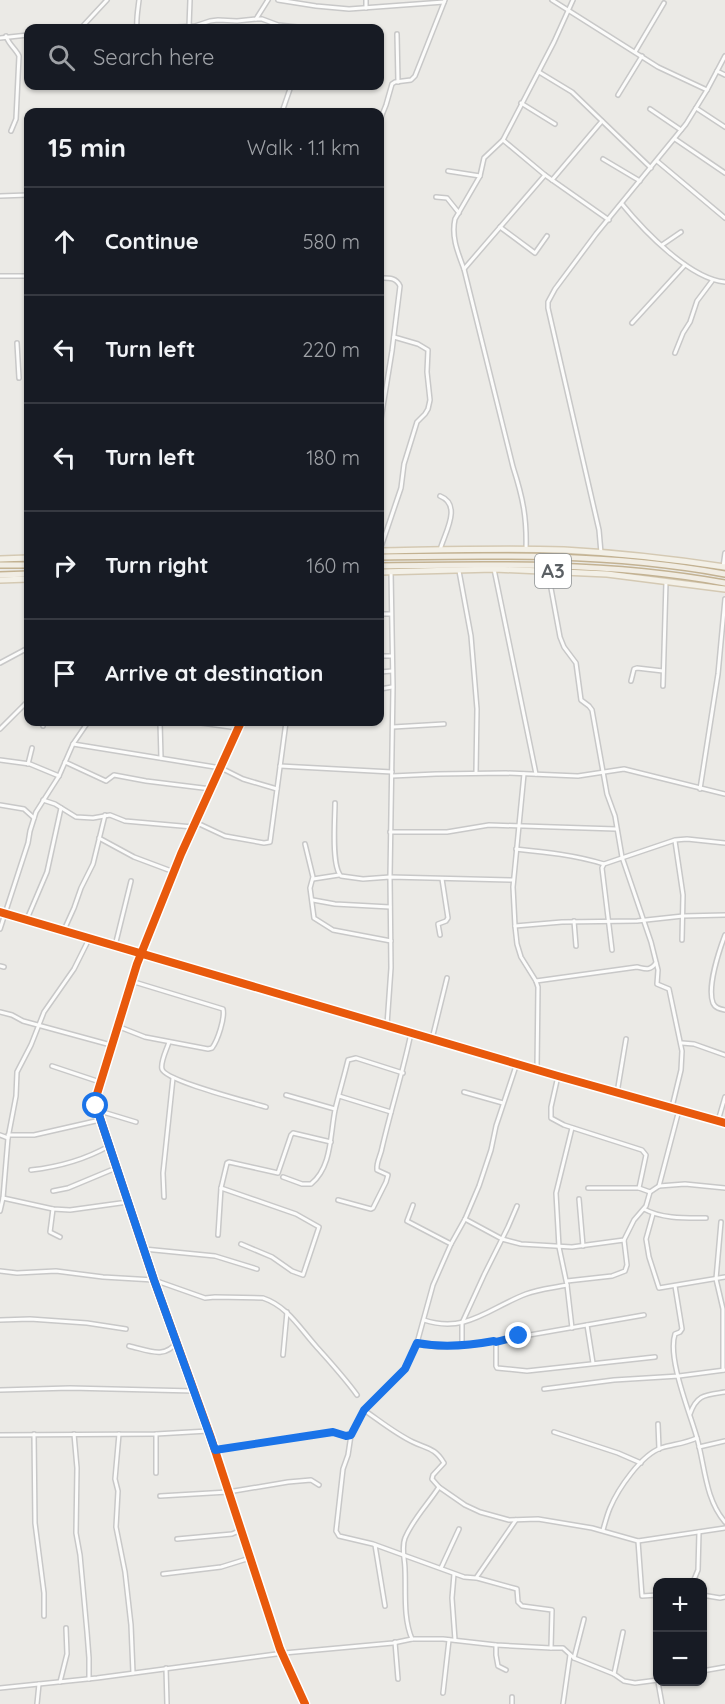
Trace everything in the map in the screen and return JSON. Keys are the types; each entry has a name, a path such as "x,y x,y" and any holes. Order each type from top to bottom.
{"highway":[{"name":"A3","path":"384,557 529,556 634,561 724,569"},
{"name":"A3","path":"384,566 530,564 635,571 725,583"},
{"path":"0,565 24,565"},
{"path":"0,574 24,574"}],"main road":[{"name":"A3","path":"384,550 526,550 601,553 665,559 724,569"},
{"path":"0,559 24,558"},
{"name":"A3","path":"384,572 494,569 548,571 607,574 725,589"},
{"path":"0,580 24,579"}],"street":[{"path":"85,24 107,0"},
{"path":"136,24 139,0"},
{"path":"189,0 189,24"},
{"path":"256,19 268,0"},
{"path":"278,0 349,9 445,1 415,76 411,80 392,84 384,110"},
{"path":"366,0 366,8"},
{"path":"552,0 658,67 707,90"},
{"path":"526,550 527,525 523,497 513,467 464,269 453,234 455,219 480,176 484,158 502,140 539,72 573,0"},
{"path":"635,52 664,3"},
{"path":"260,14 262,19"},
{"path":"204,24 218,20 256,19 262,19 271,24"},
{"path":"397,34 398,82"},
{"path":"0,38 24,35"},
{"path":"6,36 19,56 16,119 11,131"},
{"path":"618,95 642,56"},
{"path":"601,553 599,530 548,302 555,289 675,139 707,90 725,56"},
{"path":"717,71 725,75"},
{"path":"539,72 572,92 651,168"},
{"path":"283,108 290,90"},
{"path":"521,103 555,124"},
{"path":"696,108 725,128"},
{"path":"650,109 681,130"},
{"path":"552,180 602,121"},
{"path":"675,139 725,173"},
{"path":"502,140 545,175 609,220"},
{"path":"603,159 640,181"},
{"path":"657,161 725,218"},
{"path":"448,171 480,176"},
{"path":"464,269 545,175"},
{"path":"0,203 0,196 24,195"},
{"path":"436,197 447,198 459,213"},
{"path":"622,204 685,265 712,280 725,282"},
{"path":"500,227 535,253 547,237"},
{"path":"662,245 681,232"},
{"path":"632,323 685,265"},
{"path":"0,276 24,276"},
{"path":"384,278 395,279 400,286 384,400"},
{"path":"675,352 698,301 712,280"},
{"path":"384,538 417,422 425,414 430,400 427,372 428,350 418,344 394,337"},
{"path":"17,343 19,378"},
{"path":"440,496 448,501 450,507 450,522 440,550"},
{"path":"724,569 725,553"},
{"path":"494,569 536,774"},
{"path":"459,571 471,636 477,709 476,773"},
{"path":"548,571 560,637 564,647 576,663 581,700 592,710 607,794 615,816 622,857 644,920 658,970 657,984 669,989 681,1042 682,1064 672,1107"},
{"path":"387,1025 391,968 390,832 393,671 391,572"},
{"path":"663,686 667,581"},
{"path":"700,789 718,674 725,599"},
{"path":"384,614 391,614"},
{"path":"0,663 24,650"},
{"path":"384,656 392,656"},
{"path":"631,681 634,669 637,668 663,671"},
{"path":"384,672 393,671"},
{"path":"384,688 393,687"},
{"path":"0,729 24,705"},
{"path":"393,727 444,724"},
{"path":"0,930 2,912 28,843 34,818 59,776 73,744 85,726"},
{"path":"160,726 162,758"},
{"path":"223,726 238,728 195,822 131,981 100,1082 96,1106 154,1280 215,1450 280,1648 305,1704"},
{"path":"195,822 225,836 268,844 270,842 285,726"},
{"path":"73,744 221,768 243,779 277,789"},
{"path":"28,764 32,748"},
{"path":"0,760 28,764 59,776"},
{"path":"65,762 106,781 114,775 211,789"},
{"path":"280,766 392,774 476,773 578,776 624,769 725,794"},
{"path":"524,774 513,880 515,926 521,957 538,987 537,1070"},
{"path":"43,800 55,804 76,817 93,818 105,815 116,816 124,821 193,827"},
{"path":"335,803 334,849 339,875"},
{"path":"0,805 24,809 34,818"},
{"path":"27,919 47,872 62,808"},
{"path":"64,930 93,864 105,815"},
{"path":"390,832 447,832 489,825 616,829"},
{"path":"99,838 134,857 174,872"},
{"path":"516,849 569,856 604,864 675,840 725,843"},
{"path":"675,840 683,895 682,940"},
{"path":"305,844 313,879 310,888 314,918 333,930 391,942"},
{"path":"604,864 602,867 612,950"},
{"path":"313,879 339,875 363,879 390,877 513,880"},
{"path":"440,935 438,924 448,918 442,879"},
{"path":"116,946 131,881"},
{"path":"314,900 390,908"},
{"path":"2,912 725,1123"},
{"path":"515,926 574,921 725,915"},
{"path":"574,921 576,946"},
{"path":"725,935 712,988 713,1003 725,1010"},
{"path":"0,1211 8,1136 16,1096 17,1072 52,999 77,964 90,938"},
{"path":"536,981 637,967 648,969 653,968 656,963"},
{"path":"432,1039 447,978"},
{"path":"117,1026 145,1037 212,1048 222,1023 224,1010 131,981"},
{"path":"0,1012 23,1021 111,1046"},
{"path":"338,1200 367,1209 373,1208 388,1177 376,1168 403,1072 411,1033"},
{"path":"617,1093 626,1039"},
{"path":"169,1042 161,1067 172,1078 266,1107"},
{"path":"681,1042 725,1055"},
{"path":"283,1177 302,1184 311,1184 321,1172 331,1142 335,1109 348,1060 356,1058 403,1072"},
{"path":"516,1063 480,1186 433,1284 417,1343 405,1369 364,1410 351,1435 340,1487 337,1534 344,1538 375,1545 454,1574 517,1589 518,1602 522,1606 552,1610 551,1648"},
{"path":"52,1066 100,1082"},
{"path":"558,1076 551,1118 572,1128 642,1150 646,1155 639,1188"},
{"path":"164,1197 163,1173 172,1078"},
{"path":"464,1092 503,1103"},
{"path":"286,1095 335,1109"},
{"path":"339,1096 392,1113"},
{"path":"718,1121 725,1098"},
{"path":"659,1185 679,1110"},
{"path":"98,1113 103,1112 136,1122"},
{"path":"0,1135 34,1136 100,1120"},
{"path":"572,1128 556,1193 559,1247 567,1283 572,1328"},
{"path":"218,1235 221,1188 229,1162 278,1173 293,1133 331,1142"},
{"path":"32,1170 62,1164 109,1146"},
{"path":"53,1191 68,1188 116,1168"},
{"path":"424,1320 438,1324 462,1323 527,1294 567,1283 612,1276 625,1271 627,1265 624,1240 634,1220 644,1209 650,1192 659,1185 685,1184 725,1188"},
{"path":"221,1188 296,1214 319,1227 303,1275 292,1271 272,1257 241,1244"},
{"path":"588,1188 639,1188 650,1192"},
{"path":"3,1198 52,1209 70,1210 128,1202"},
{"path":"579,1199 583,1246"},
{"path":"413,1205 407,1221 451,1244"},
{"path":"462,1346 462,1323 517,1206"},
{"path":"52,1209 50,1232 60,1237"},
{"path":"644,1209 652,1214 706,1218"},
{"path":"652,1214 646,1239 659,1288 725,1277"},
{"path":"465,1219 502,1239 521,1244 559,1247 624,1240"},
{"path":"544,1389 724,1370 723,1309 716,1279 721,1222"},
{"path":"144,1249 215,1256 257,1269"},
{"path":"0,1271 17,1273 56,1271 154,1280 205,1298 263,1298 286,1312 357,1395"},
{"path":"675,1286 682,1329 673,1338 674,1355 689,1416 697,1438 705,1479 718,1513 725,1522"},
{"path":"284,1355 286,1312"},
{"path":"417,1343 438,1347 496,1342 644,1315"},
{"path":"0,1320 30,1319 87,1323 126,1329"},
{"path":"587,1325 593,1363"},
{"path":"129,1346 162,1353 170,1351 177,1341"},
{"path":"496,1342 497,1368 527,1371 655,1357"},
{"path":"0,1390 70,1388 194,1391"},
{"path":"689,1416 700,1397 725,1392"},
{"path":"364,1410 413,1442 436,1451 444,1463 432,1475 432,1479 439,1487 465,1505 480,1512 509,1520 538,1519 603,1530 638,1541 725,1528"},
{"path":"658,1424 659,1449"},
{"path":"0,1435 156,1434 208,1431"},
{"path":"215,1450 333,1432 346,1436 351,1435"},
{"path":"554,1432 641,1462"},
{"path":"34,1434 35,1522 44,1593 44,1616"},
{"path":"74,1434 77,1468 76,1533 87,1622 88,1679"},
{"path":"119,1434 115,1479 118,1491 116,1527 125,1572 131,1624 133,1673"},
{"path":"156,1434 156,1473"},
{"path":"603,1530 610,1508 621,1488 641,1462 659,1449 678,1446 697,1438"},
{"path":"699,1447 725,1441"},
{"path":"160,1496 228,1492 311,1480 319,1485"},
{"path":"412,1639 406,1608 403,1546 411,1527 439,1487"},
{"path":"476,1578 516,1520"},
{"path":"441,1568 459,1529"},
{"path":"177,1539 232,1534 241,1530"},
{"path":"695,1578 698,1570 699,1532"},
{"path":"638,1541 642,1596 653,1595"},
{"path":"375,1545 385,1606"},
{"path":"163,1574 221,1567 250,1558"},
{"path":"454,1574 452,1598 454,1640"},
{"path":"707,1596 725,1597"},
{"path":"574,1658 584,1619"},
{"path":"60,1682 67,1654 66,1628"},
{"path":"614,1674 623,1632"},
{"path":"0,1688 412,1639 563,1648 574,1658 614,1674 624,1681 635,1683 653,1681"},
{"path":"443,1693 449,1640"},
{"path":"395,1642 398,1679"},
{"path":"496,1645 496,1662 498,1666 506,1670"},
{"path":"563,1704 570,1655"},
{"path":"707,1670 725,1667"},
{"path":"166,1668 167,1704"},
{"path":"37,1704 39,1684"},
{"path":"659,1686 662,1704"},
{"path":"512,1697 512,1704"}],"cycle path":[{"path":"239,726 181,854 137,964 97,1094 96,1106 154,1280 210,1435 280,1649 305,1704"},
{"path":"0,912 725,1123"}],"route":[{"path":"96,1106 154,1280 215,1450 333,1432 346,1436 351,1435 364,1410 405,1369 417,1343 454,1347 496,1342 519,1336"}]}
